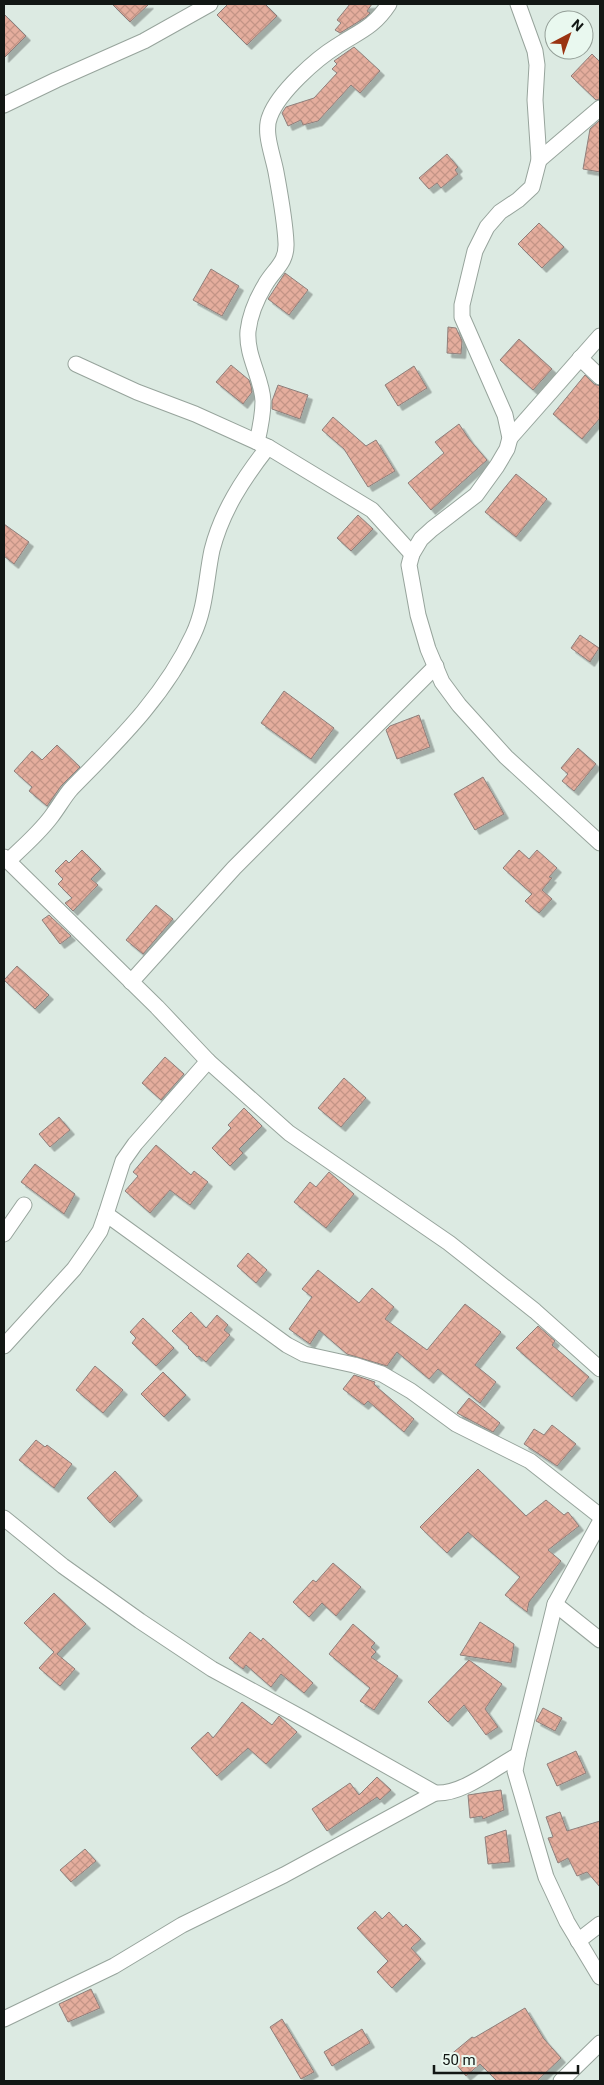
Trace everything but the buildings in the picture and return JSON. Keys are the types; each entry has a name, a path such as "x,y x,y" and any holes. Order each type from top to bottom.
{"street":[{"path":"4,105 144,41 210,4"},
{"path":"389,4 381,17 365,30 335,47 304,73 278,100 269,117 268,137 276,173 286,251 282,264 266,283 252,309 248,331 249,346 263,400 261,422 262,445 224,514 212,549 202,613 194,634 175,669 133,725 70,791 50,818 6,858 208,1061 289,1133 448,1243 536,1312 600,1369"},
{"path":"510,438 505,415 462,317 462,305 475,251 487,227 500,212 518,200 532,187 539,160 535,100 536,58 530,34 518,4"},
{"path":"539,160 600,108"},
{"path":"600,336 510,438 507,449 497,466 476,495 432,529 421,540 412,554 409,566 418,615 428,649 442,682 459,705 506,757 600,843"},
{"path":"580,358 600,377"},
{"path":"76,364 137,392 195,414 262,445 372,510 412,554"},
{"path":"131,982 234,868 436,666"},
{"path":"4,1346 74,1268 100,1230 123,1161 135,1144 208,1061"},
{"path":"4,1234 24,1205"},
{"path":"106,1214 287,1345 304,1354 354,1365 382,1374 411,1391 456,1424 530,1461 600,1516"},
{"path":"4,1518 70,1571 140,1622 212,1669 304,1718 435,1793 444,1794 456,1791 518,1755"},
{"path":"600,1522 555,1604 515,1771 541,1864 567,1922 600,1977"},
{"path":"555,1604 600,1640"},
{"path":"4,2019 114,1966 182,1925 284,1875 435,1793"},
{"path":"578,1941 600,1924"},
{"path":"561,2081 600,2043"}]}
